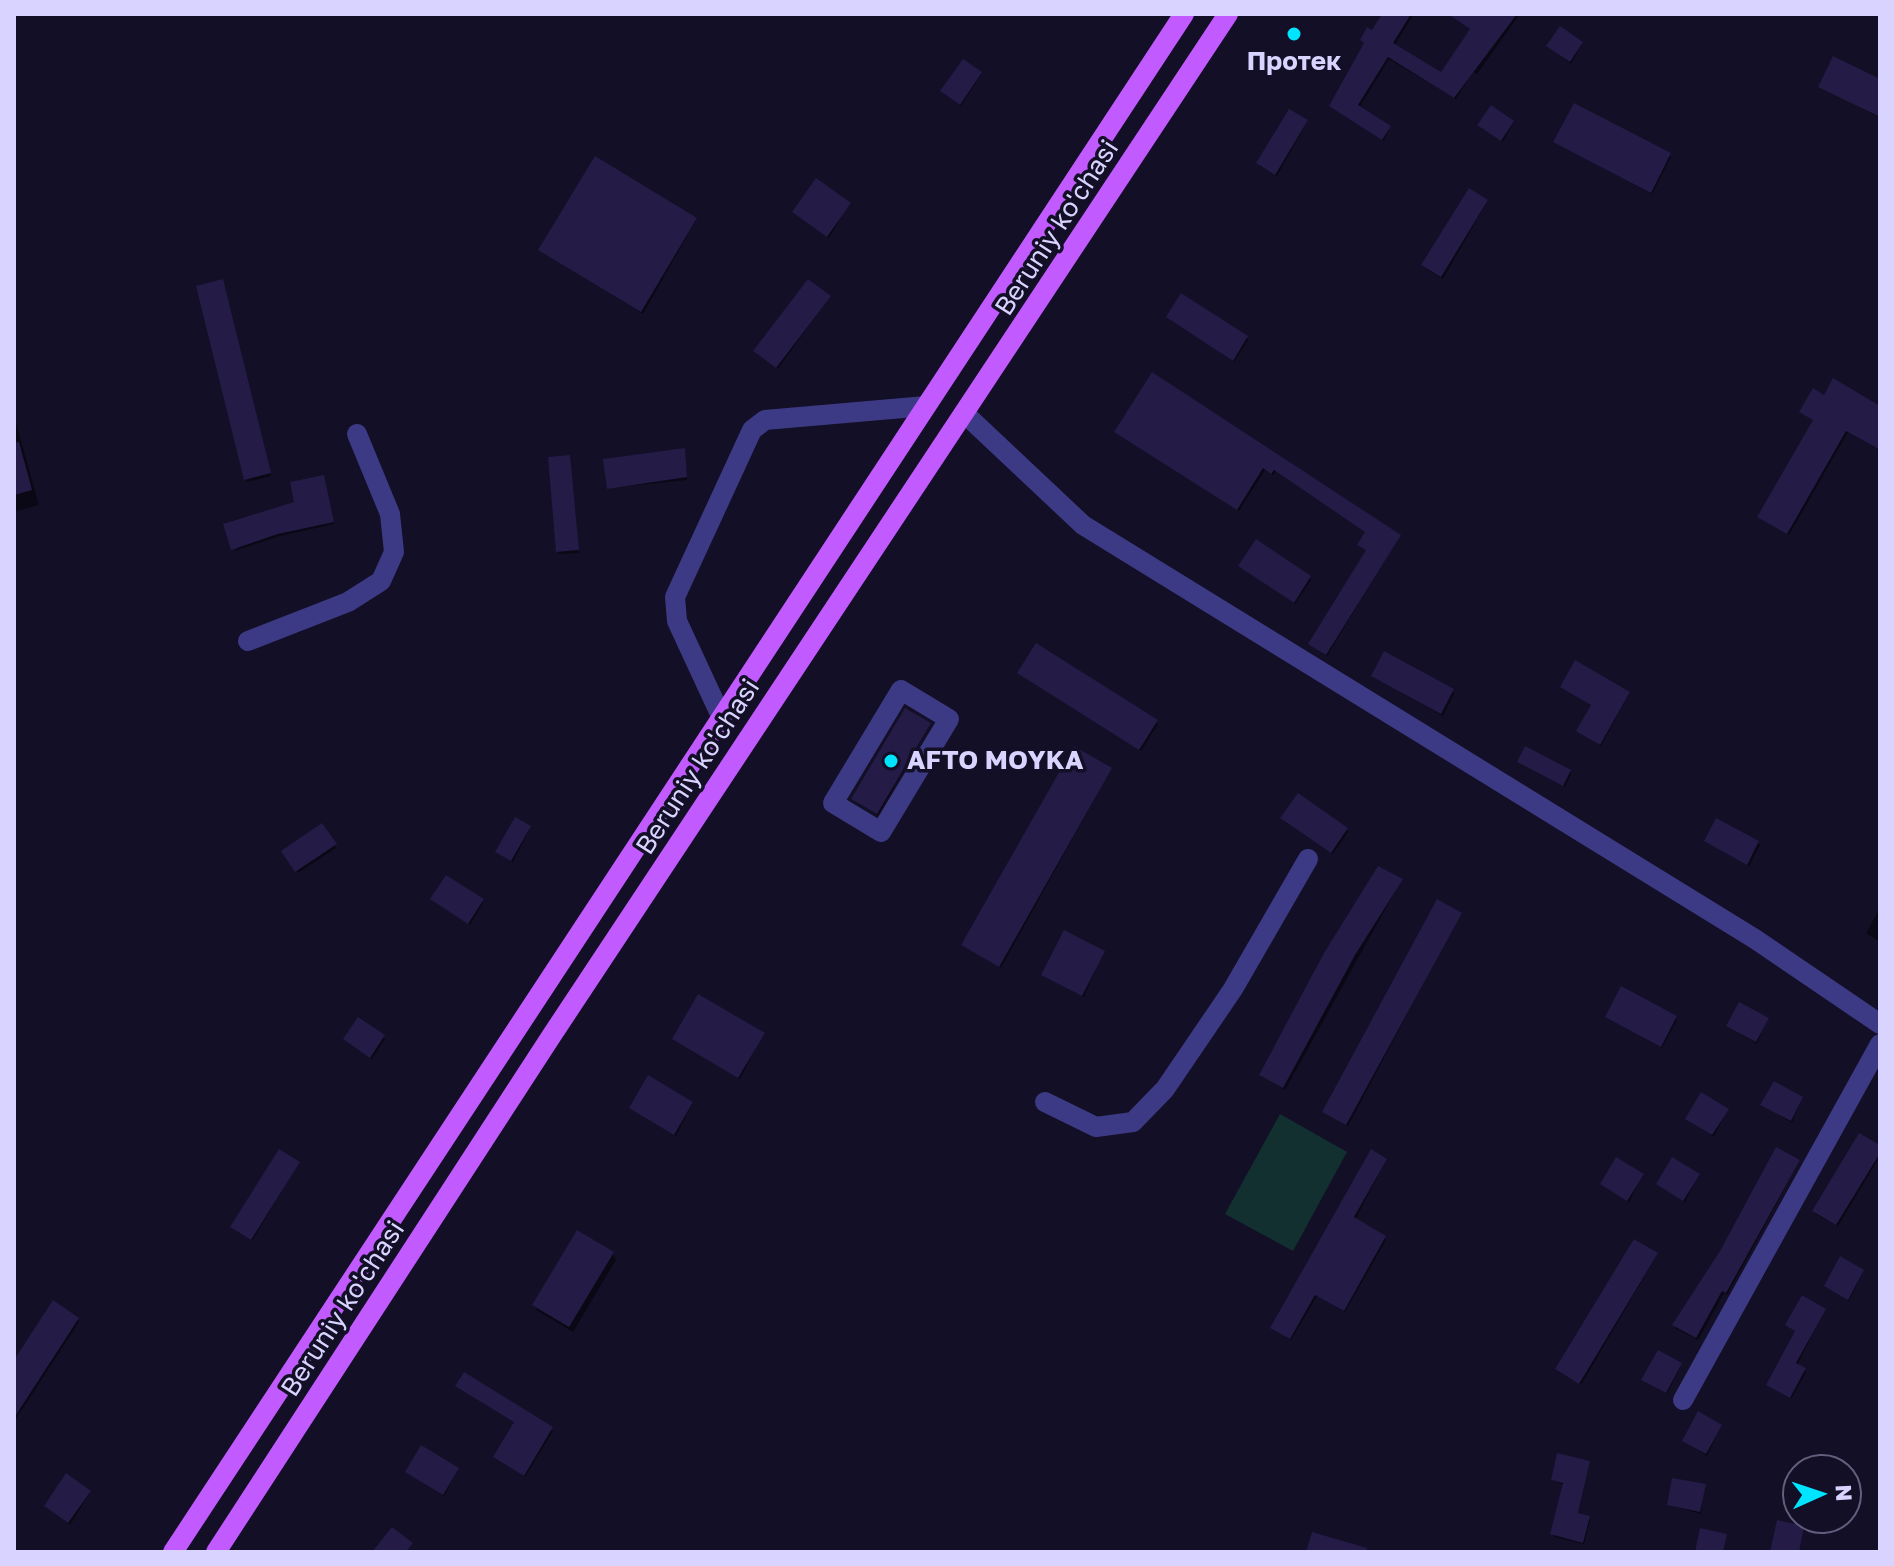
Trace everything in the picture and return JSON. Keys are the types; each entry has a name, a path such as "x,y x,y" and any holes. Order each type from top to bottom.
{"main road":[{"name":"Beruniy ko'chasi","path":"173,1552 1184,14"},
{"name":"Beruniy ko'chasi","path":"216,1552 713,790 1228,14"},
{"path":"1164,44 1195,65"},
{"path":"684,772 713,790"}],"street":[{"path":"721,716 677,621 675,597 752,430 765,420 926,406"},
{"path":"964,413 1083,525 1755,939 1880,1024"},
{"path":"248,641 348,602 381,581 394,552 390,514 357,434"},
{"path":"901,690 949,719 881,832 833,803 901,690"},
{"path":"1045,1102 1096,1127 1133,1122 1165,1089 1233,989 1308,859"},
{"path":"1683,1400 1880,1044"}],"green space":[{"path":"1280,1114 1347,1152 1293,1251 1225,1214"}],"building":[{"path":"1382,14 1411,14 1393,43 1441,72 1470,29 1448,14 1517,14 1454,98 1388,57 1358,105 1391,126 1382,140 1329,106 1364,43 1360,40 1367,27 1372,30"},
{"path":"1560,26 1583,42 1570,62 1546,46"},
{"path":"1833,56 1880,79 1880,117 1818,87"},
{"path":"963,59 982,72 960,105 940,91"},
{"path":"1574,103 1671,153 1651,193 1553,142"},
{"path":"1491,105 1514,121 1501,141 1477,125"},
{"path":"1289,109 1308,120 1275,175 1256,163"},
{"path":"595,156 697,218 641,312 538,250"},
{"path":"816,178 851,203 827,237 792,212"},
{"path":"1469,188 1488,200 1441,277 1421,265"},
{"path":"223,279 271,473 244,480 196,286"},
{"path":"808,279 831,296 776,368 753,351"},
{"path":"1181,293 1248,336 1233,361 1166,317"},
{"path":"1152,372 1401,535 1326,655 1308,644 1366,550 1357,545 1365,532 1274,470 1271,474 1263,468 1237,510 1114,432"},
{"path":"1833,378 1880,406 1880,450 1846,431 1787,534 1757,517 1813,420 1799,412 1813,388 1824,395"},
{"path":"19,442 32,490 14,495 14,443"},
{"path":"685,448 687,477 607,489 603,459"},
{"path":"570,455 579,550 556,552 548,457"},
{"path":"324,475 334,522 278,534 231,550 223,524 294,502 290,482"},
{"path":"1256,539 1311,576 1294,603 1238,566"},
{"path":"1036,643 1158,720 1139,750 1017,673"},
{"path":"1384,651 1454,689 1441,714 1371,676"},
{"path":"1575,660 1630,692 1600,745 1576,731 1591,705 1560,687"},
{"path":"905,708 931,723 877,814 851,799"},
{"path":"1074,746 1112,768 999,967 961,945"},
{"path":"1525,746 1571,770 1563,786 1517,762"},
{"path":"1298,793 1348,828 1331,853 1280,818"},
{"path":"515,817 531,826 511,861 495,852"},
{"path":"1716,818 1759,841 1747,865 1704,841"},
{"path":"322,823 337,844 295,872 281,851"},
{"path":"1378,866 1403,879 1355,955 1283,1088 1259,1075 1324,953"},
{"path":"446,875 484,899 468,924 430,899"},
{"path":"1437,899 1462,913 1346,1125 1322,1112"},
{"path":"1064,930 1105,951 1082,996 1041,975"},
{"path":"1621,986 1677,1016 1661,1047 1605,1017"},
{"path":"698,994 765,1033 738,1078 672,1039"},
{"path":"1739,1002 1769,1018 1756,1042 1726,1026"},
{"path":"358,1017 385,1035 370,1058 343,1039"},
{"path":"648,1075 693,1102 674,1135 629,1108"},
{"path":"1774,1081 1803,1097 1791,1121 1760,1105"},
{"path":"1701,1092 1729,1109 1712,1135 1685,1119"},
{"path":"1859,1133 1880,1145 1880,1153 1836,1225 1812,1211"},
{"path":"1776,1147 1800,1160 1726,1293 1722,1291 1696,1338 1672,1325 1720,1251"},
{"path":"279,1149 300,1162 251,1240 230,1227"},
{"path":"1371,1149 1387,1159 1354,1217 1386,1236 1344,1311 1315,1295 1290,1339 1270,1328"},
{"path":"1616,1157 1644,1174 1627,1201 1600,1184"},
{"path":"1672,1157 1700,1174 1683,1201 1656,1184"},
{"path":"577,1230 614,1252 569,1327 532,1305"},
{"path":"1634,1239 1658,1253 1579,1384 1555,1369"},
{"path":"1840,1256 1864,1270 1848,1300 1824,1286"},
{"path":"1802,1295 1826,1309 1796,1363 1806,1368 1790,1398 1766,1385 1795,1331 1785,1325"},
{"path":"53,1300 79,1318 14,1418 14,1360"},
{"path":"1658,1350 1682,1363 1666,1393 1641,1380"},
{"path":"464,1372 553,1427 524,1476 493,1457 514,1422 455,1386"},
{"path":"1698,1411 1722,1425 1706,1454 1682,1441"},
{"path":"421,1445 459,1468 443,1495 405,1472"},
{"path":"1557,1453 1590,1461 1578,1513 1590,1516 1583,1543 1550,1534 1563,1483 1551,1480"},
{"path":"66,1473 91,1491 68,1523 44,1506"},
{"path":"1672,1478 1706,1484 1700,1512 1667,1505"},
{"path":"1777,1520 1782,1521 1782,1534 1802,1534 1799,1552 1770,1552"},
{"path":"392,1527 413,1543 406,1552 372,1552"},
{"path":"1700,1528 1727,1534 1723,1552 1695,1552"},
{"path":"1312,1532 1367,1548 1366,1552 1306,1552"}],"place":[{"name":"Протек","path":"1294,34"},
{"name":"AFTO MOYKA","path":"891,761"}]}
